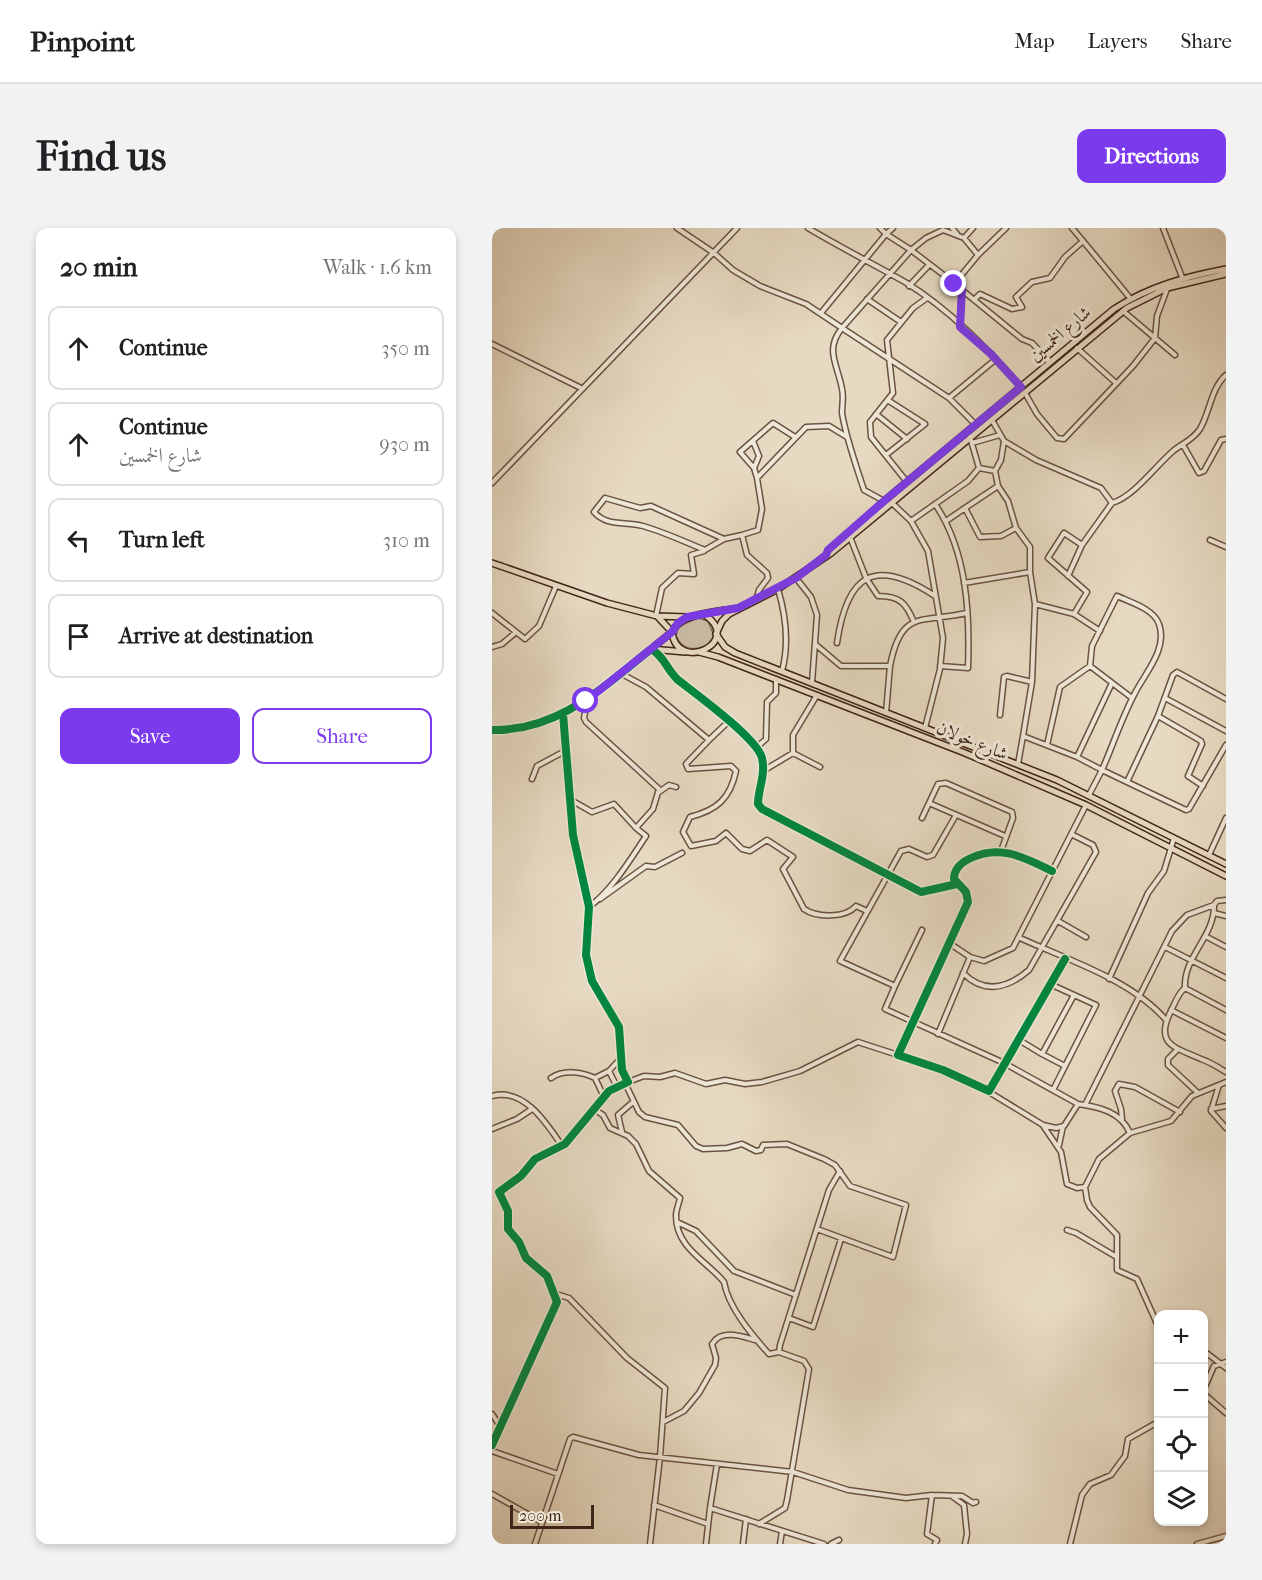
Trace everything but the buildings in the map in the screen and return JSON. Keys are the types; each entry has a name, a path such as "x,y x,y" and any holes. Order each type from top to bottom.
{"main road":[{"name":"شارع الخمسين","path":"716,634 725,617 796,578 850,537 971,440 977,427 992,419 1041,374 1144,294 1182,277 1226,269"},
{"name":"شارع الخمسين","path":"1041,374 1050,362 1101,318 1130,298 1226,274"},
{"name":"شارع الخمسين","path":"826,555 828,550 884,501 1023,390"},
{"path":"492,563 607,603 656,616 705,615 713,624 716,634 712,646 699,652 651,649"},
{"name":"شارع الخمسين","path":"705,615 738,608"},
{"path":"656,616 672,632 676,644 688,651"},
{"path":"651,649 687,617"},
{"name":"شارع خولان","path":"716,634 730,651 1018,764 1089,795 1226,864"},
{"name":"شارع خولان","path":"699,652 965,753 1086,805 1226,876"},
{"path":"965,753 970,746"}],"street":[{"path":"677,228 714,252 733,270 760,286 781,293 821,313 890,361 949,398 977,427"},
{"path":"492,483 737,228"},
{"path":"808,228 909,286 950,315 996,359 1023,390 1037,414 1060,439 1064,439 1081,423 1155,338 1157,316 1167,288"},
{"path":"880,228 962,289 1022,339 1032,344 1050,362"},
{"path":"821,313 893,228"},
{"path":"952,228 958,235"},
{"path":"963,238 973,228"},
{"path":"954,284 978,255 1006,228"},
{"path":"1071,228 1130,298"},
{"path":"1163,228 1182,277"},
{"path":"884,501 864,490 842,412 842,390 832,356 833,340 911,250 926,238 943,230 963,238 978,255"},
{"path":"975,300 980,294 1012,309 1022,307 1016,297 1032,282 1050,278 1065,257 1083,241"},
{"path":"909,286 929,266"},
{"path":"960,327 962,289"},
{"path":"907,482 871,436 869,430 870,422 889,401 893,393 887,340 901,322 927,298"},
{"path":"867,299 901,322"},
{"path":"1123,311 1175,355"},
{"path":"492,344 582,388"},
{"path":"1077,348 1116,383"},
{"path":"949,398 996,359"},
{"path":"1068,576 1082,546 1112,503 1126,497 1173,451 1195,435 1215,395 1215,387 1226,375"},
{"path":"886,455 925,424 889,401"},
{"path":"876,414 907,439"},
{"path":"992,419 1004,441 1036,460 1101,488 1112,503"},
{"path":"656,616 662,588 678,573 694,574 691,555 705,550 724,538 758,530 762,509 757,478 754,468 740,452 773,423 795,437"},
{"path":"757,478 806,427 830,426 848,437"},
{"path":"979,468 971,440 1000,435"},
{"path":"1183,445 1199,473 1204,471 1221,440 1226,439"},
{"path":"753,441 759,456 754,468"},
{"path":"1004,441 1001,460 995,471 998,486 1008,501 1016,528 1030,547 1030,572 1035,604 1032,682 1018,764"},
{"path":"979,468 995,471"},
{"path":"911,521 968,481 979,468"},
{"path":"946,521 998,486"},
{"path":"705,550 640,525 615,523 600,518 594,512 605,498 640,508 651,506 724,538"},
{"path":"892,503 911,521 928,551 943,638 940,666 925,728"},
{"path":"935,504 946,521 964,583 968,613 968,668 940,666"},
{"path":"965,508 980,537 1001,536 1016,528"},
{"path":"1074,614 1087,592 1048,558 1064,532 1082,546"},
{"path":"742,535 747,555 766,573 768,578 759,590 756,600"},
{"path":"850,537 867,578 878,596 900,598 907,606 914,622"},
{"path":"1210,540 1226,547"},
{"path":"964,583 1030,572"},
{"path":"837,643 844,604 867,578 883,574 896,576 916,583 936,597"},
{"path":"796,578 811,597 817,615 812,683"},
{"path":"492,613 525,639 533,634 543,618 556,586"},
{"path":"778,589 785,627 786,656 782,671"},
{"path":"1047,745 1060,687 1090,666 1092,646 1117,596 1147,611 1159,624 1161,637 1156,657 1132,698 1089,795"},
{"path":"1035,604 1074,614 1100,631"},
{"path":"886,713 890,666 899,635 909,623 926,618 940,619 968,613"},
{"path":"492,647 502,644 515,633"},
{"path":"815,644 841,666 890,666"},
{"path":"492,730 541,724 563,714 586,701 651,649 659,654 677,679 729,720 756,748 762,757 764,771 758,800 762,809 886,875 921,891 957,884"},
{"path":"1090,666 1132,698"},
{"path":"1127,782 1158,716 1173,675 1177,672 1226,699"},
{"path":"622,674 646,687 709,740"},
{"path":"1000,715 1004,678 1032,682"},
{"path":"756,748 766,740 767,702 776,693 776,680"},
{"path":"1077,758 1112,683"},
{"path":"793,753 793,735 817,695"},
{"path":"1165,698 1226,731"},
{"path":"586,701 584,718 586,722 659,789 653,809 636,828"},
{"path":"563,714 573,835 589,907 586,955 592,981 619,1027 622,1070 633,1102 645,1117 678,1125 696,1146 703,1149 727,1148 742,1144 756,1151 761,1150 763,1145 787,1144 824,1159 840,1171 850,1186 906,1205 893,1257 817,1229"},
{"path":"1158,716 1201,741 1202,744 1188,776 1203,786"},
{"path":"729,720 686,764 688,769 731,766 736,771 732,790 710,812 690,817 683,832 691,846 716,841 726,833 742,849 750,851 767,840 793,857 783,869 804,909 810,913 836,915 850,912 856,906 867,911"},
{"path":"1023,736 1077,758 1186,810 1193,805 1226,745"},
{"path":"532,778 537,766 565,751"},
{"path":"793,753 820,767"},
{"path":"764,771 793,753"},
{"path":"922,818 938,784 946,783 1010,809 1013,818 1001,851"},
{"path":"658,792 669,785 676,787"},
{"path":"570,800 592,812 614,804 646,836 597,901"},
{"path":"929,803 1005,836"},
{"path":"949,943 970,957 984,961 1008,952 1020,938 1086,805"},
{"path":"895,986 840,961 886,875 905,849 927,857 933,855 956,815"},
{"path":"1209,855 1226,818"},
{"path":"963,973 981,987 1000,985 1023,975 1043,949 1096,852 1093,845 1071,834"},
{"path":"1109,979 1148,893 1164,871 1174,837"},
{"path":"898,1055 968,902 966,892 957,884 954,873 961,863 979,854 1001,851 1019,855 1053,871"},
{"path":"589,907 646,866 655,867 682,853"},
{"path":"1084,1105 1172,931 1181,920 1214,905 1217,901 1226,900"},
{"path":"1214,905 1214,914 1205,936 1186,971 1185,988 1166,1020 1167,1036 1176,1051 1203,1059 1226,1072"},
{"path":"1214,914 1226,916"},
{"path":"1058,921 1086,937"},
{"path":"922,930 885,1009 1004,1063 1078,1104 1112,1112 1122,1119"},
{"path":"1205,936 1226,947"},
{"path":"1020,938 1141,996 1166,1020"},
{"path":"1165,947 1190,962 1226,978"},
{"path":"938,1034 970,957"},
{"path":"988,1091 1065,959"},
{"path":"1050,984 1096,1005 1053,1090"},
{"path":"1185,988 1226,1010"},
{"path":"1042,1054 1074,995"},
{"path":"1171,1010 1226,1038"},
{"path":"1018,1040 1065,1066"},
{"path":"492,1445 556,1306 556,1294 547,1276 526,1258 519,1242 508,1229 508,1211 498,1194 521,1176 535,1159 562,1146 604,1097 617,1087 644,1076 660,1077 675,1073 706,1084 725,1080 745,1084 762,1082 800,1071 858,1042 943,1070 988,1091 1043,1125 1056,1128 1064,1126"},
{"path":"1176,1051 1168,1059 1168,1065 1198,1093"},
{"path":"595,1078 609,1071 621,1058"},
{"path":"1221,1069 1226,1064"},
{"path":"551,1078 556,1074 579,1071 595,1078 604,1097"},
{"path":"609,1071 617,1087"},
{"path":"1154,1316 1140,1283 1133,1276 1117,1270 1115,1256 1117,1235 1090,1208 1085,1187 1099,1159 1130,1133 1171,1121 1198,1093 1226,1082"},
{"path":"1130,1133 1122,1119 1114,1091 1119,1084 1135,1087 1180,1112"},
{"path":"1220,1085 1211,1109 1214,1116 1226,1128"},
{"path":"492,1096 515,1097 532,1108 562,1146"},
{"path":"622,1132 618,1115 633,1102"},
{"path":"1058,1146 1064,1126 1078,1104"},
{"path":"1211,1109 1226,1106"},
{"path":"492,1129 517,1119 532,1108"},
{"path":"595,1110 603,1115 610,1128 622,1132 636,1144 649,1171 680,1198 676,1221 685,1243 694,1256 724,1282 726,1292 756,1340 769,1354 779,1352 804,1360 809,1369 785,1508 759,1524"},
{"path":"1043,1125 1058,1146 1067,1184 1077,1188 1085,1187"},
{"path":"779,1352 829,1190 840,1171"},
{"path":"676,1221 696,1231 734,1271 796,1295"},
{"path":"1067,1230 1115,1256"},
{"path":"789,1318 813,1327 841,1239"},
{"path":"556,1294 569,1298 627,1358 665,1388 650,1544"},
{"path":"663,1422 684,1411 699,1394 715,1365 716,1358 712,1344 715,1339 724,1335 756,1340"},
{"path":"1208,1355 1226,1368"},
{"path":"1208,1376 1218,1364 1226,1362"},
{"path":"1208,1398 1226,1413"},
{"path":"492,1414 500,1426"},
{"path":"1070,1544 1082,1495 1087,1488 1112,1475 1125,1456 1128,1439 1154,1424"},
{"path":"535,1544 570,1439 573,1437 639,1455 793,1472 848,1490 906,1498 932,1495 962,1496 973,1503 976,1502"},
{"path":"492,1451 558,1474"},
{"path":"706,1544 717,1464"},
{"path":"492,1494 542,1522"},
{"path":"932,1495 927,1534 937,1540 935,1544"},
{"path":"953,1496 964,1505 967,1534 965,1544"},
{"path":"654,1505 708,1524"},
{"path":"710,1508 824,1544"},
{"path":"743,1544 746,1519"},
{"path":"780,1544 782,1532"},
{"path":"1197,1544 1226,1536"},
{"path":"831,1544 838,1540"}],"shaded area":[{"path":"694,617 708,621 714,636 706,647 688,648 678,641 676,636 679,625"}],"cycle path":[{"path":"492,730 516,728 558,715 597,692 651,649 659,655 678,680 738,728 758,749 763,764 758,804 762,809 921,892 957,884"},
{"path":"492,1445 557,1302 547,1276 526,1258 519,1242 508,1229 508,1211 499,1192 521,1176 535,1159 565,1144 609,1091 628,1082 622,1070 619,1027 592,981 586,955 589,907 573,835 563,714"},
{"path":"1052,871 1013,854 993,852 982,854 959,866 954,879 966,892 968,902 898,1055 943,1070 989,1091 1065,959"}],"route":[{"path":"586,701 622,674 687,617 738,608 778,589 812,567 884,501 1021,387 972,335 960,327 962,289 954,284"}]}
